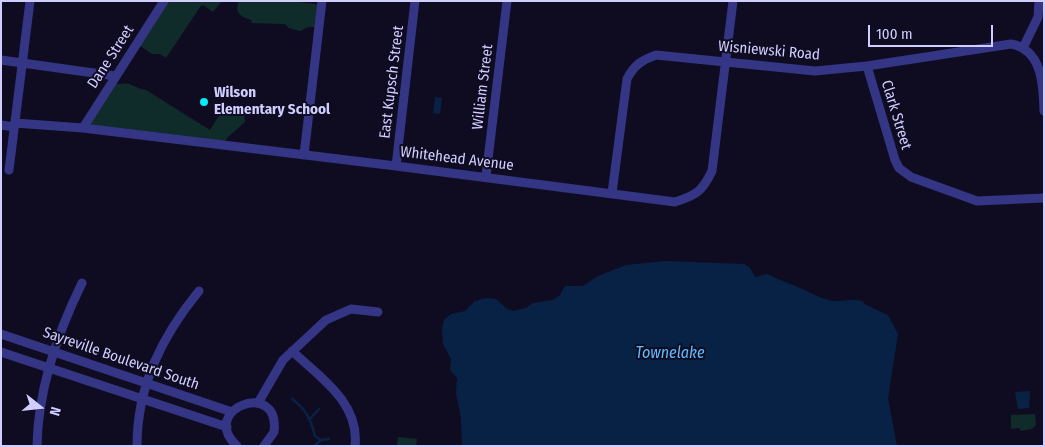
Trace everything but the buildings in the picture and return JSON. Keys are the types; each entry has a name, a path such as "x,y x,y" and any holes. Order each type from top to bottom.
{"street":[{"path":"8,170 30,1"},
{"name":"Dane Street","path":"82,128 164,1"},
{"path":"304,155 322,1"},
{"name":"East Kupsch Street","path":"396,166 415,1"},
{"name":"William Street","path":"486,176 507,1"},
{"name":"Whitehead Avenue","path":"1,125 82,128 486,176 675,202 692,197 704,188 712,172 733,1"},
{"path":"1039,1 1038,17 1023,48 1040,69 1044,111"},
{"name":"Wisniewski Road","path":"612,194 627,79 633,68 644,60 656,55 815,71 867,66 997,45 1011,44 1023,48"},
{"path":"1,60 115,76"},
{"name":"Clark Street","path":"867,66 895,160 904,172 911,177 968,199 1044,198"},
{"path":"37,446 37,425 49,368 68,312 82,283"},
{"path":"137,446 142,398 156,357 168,332 199,291"},
{"path":"258,403 283,360 326,320 351,309 378,312"},
{"name":"Sayreville Boulevard South","path":"1,334 232,412"},
{"path":"292,351 340,396 349,410 355,429 355,446"},
{"name":"Sayreville Boulevard South","path":"1,352 227,427"},
{"path":"238,446 229,435 227,427 232,412 242,403 258,403 273,416 275,426 271,438 264,446"}],"green space":[{"path":"164,1 222,1 213,12 203,5 200,7 166,58 160,54 152,54 136,43"},
{"path":"239,1 290,1 322,5 319,27 308,27 300,31 289,28 285,24 252,23 251,20 239,14 237,9"},
{"path":"112,81 146,90 210,130 226,104 244,106 245,122 228,137 222,146 83,128"},
{"path":"1035,414 1036,425 1032,429 1020,431 1020,428 1011,429 1011,415"},
{"path":"398,437 417,439 416,446 397,446"}],"water":[{"path":"435,97 442,98 440,114 433,113"},
{"name":"Townelake","path":"665,261 744,264 750,268 755,277 767,274 828,300 862,301 866,305 888,315 898,334 888,398 897,446 462,446 461,418 456,393 457,378 450,370 451,359 443,344 442,328 444,320 451,314 465,311 475,301 486,298 496,299 507,309 513,311 526,308 533,303 553,300 560,295 565,286 583,286 598,276 626,265"},
{"path":"1030,391 1029,408 1018,409 1015,392"}],"waterway":[{"path":"292,399 307,415 315,436 321,440 329,439"},
{"path":"310,419 319,409"},
{"path":"314,446 321,440"}],"place":[{"name":"Wilson Elementary School","path":"204,102"}]}
